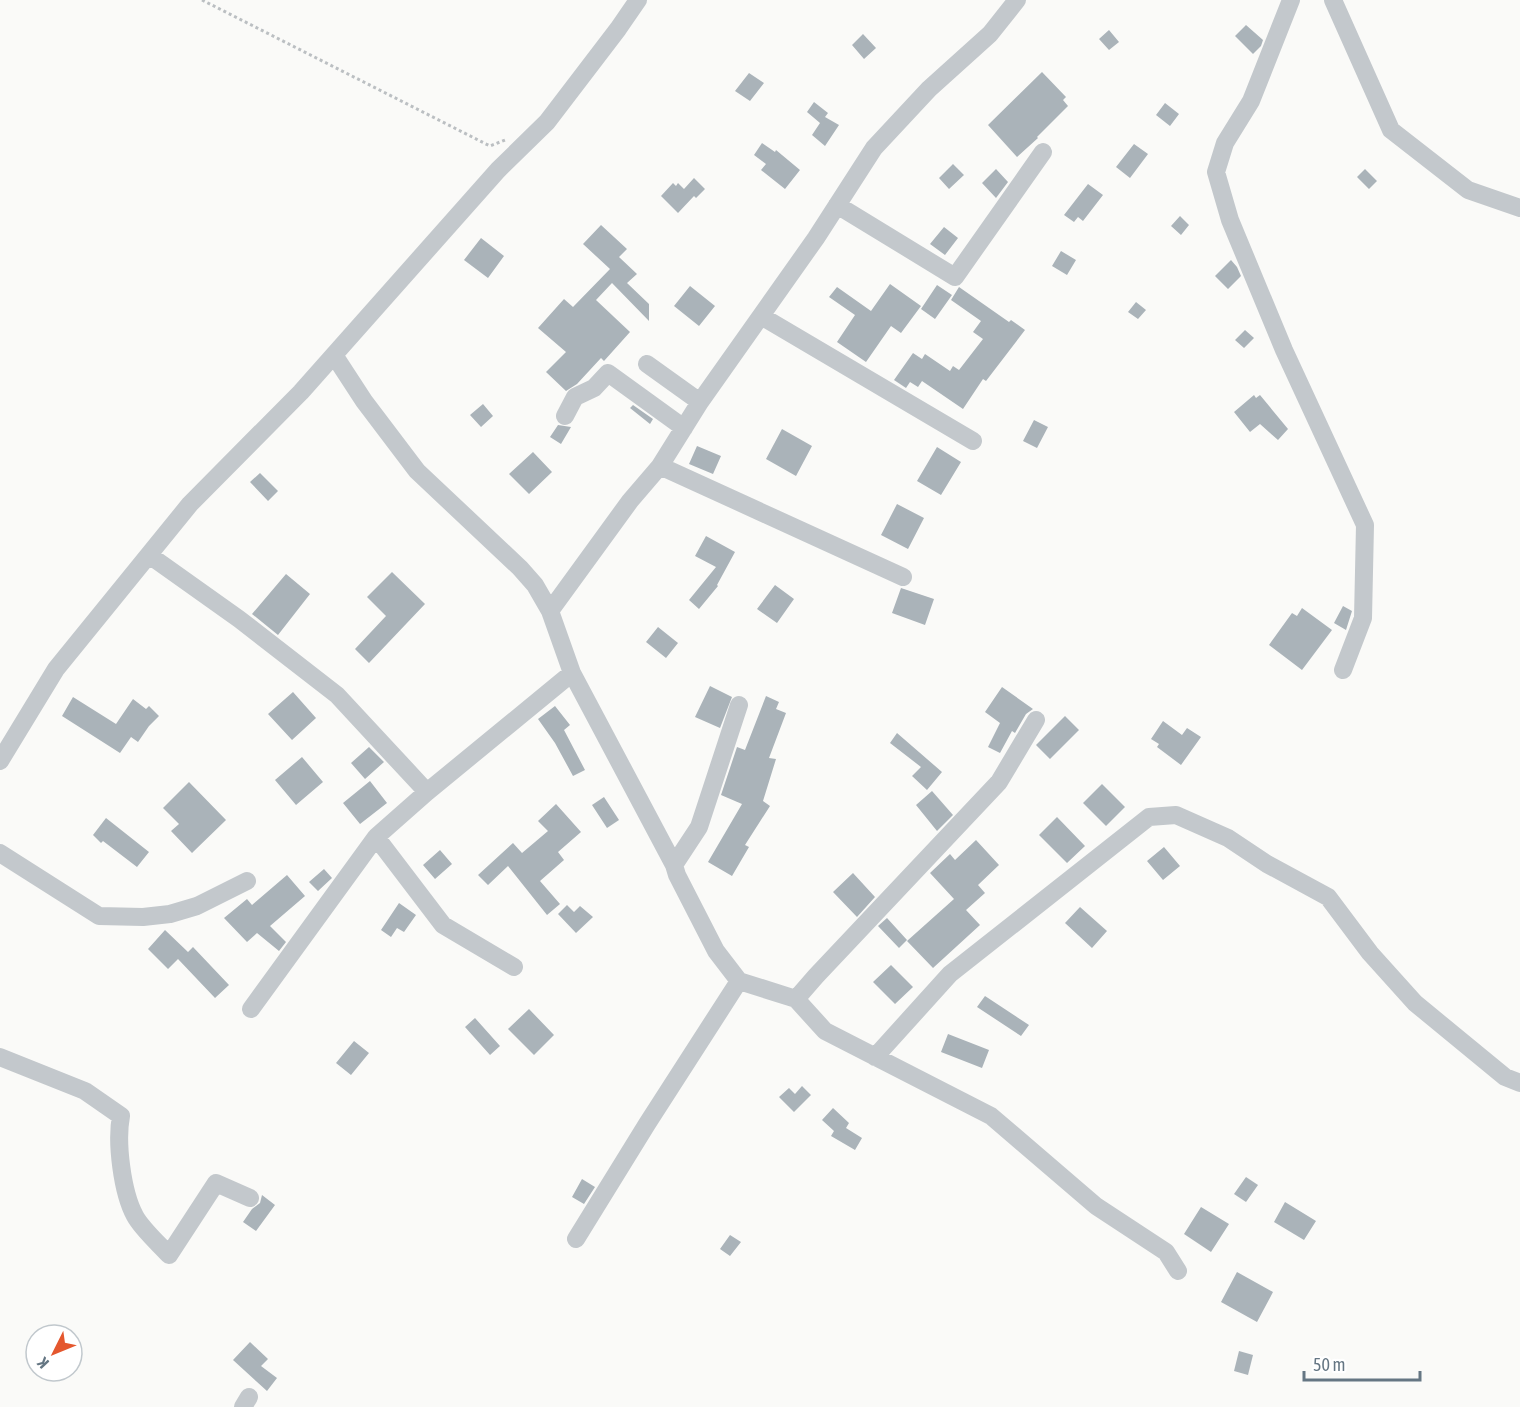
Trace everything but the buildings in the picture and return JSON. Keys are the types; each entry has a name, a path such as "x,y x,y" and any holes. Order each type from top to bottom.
{"street":[{"path":"0,761 56,669 190,504 301,392 498,170 548,122 638,0"},
{"path":"550,610 630,501 660,466 700,402 816,238 874,148 929,89 990,34 1017,0"},
{"path":"1291,0 1251,101 1225,143 1216,172 1230,220 1280,339 1365,525 1363,618 1343,670"},
{"path":"1333,0 1391,130 1468,190 1520,208"},
{"path":"837,205 955,277 1043,152"},
{"path":"761,316 973,441"},
{"path":"334,355 364,401 417,471 520,568 535,585 550,610 572,673 674,865 716,951 740,981 796,999 825,1031 991,1116 1096,1206 1166,1252 1178,1271"},
{"path":"647,364 700,402"},
{"path":"565,416 575,397 594,388 608,373 684,428"},
{"path":"660,466 903,577"},
{"path":"149,555 239,619 337,695 427,792"},
{"path":"251,1009 376,837 572,673"},
{"path":"674,865 699,827 740,705"},
{"path":"796,999 999,782 1036,720"},
{"path":"875,1058 950,974 1149,817 1176,815 1228,838 1267,864 1328,897 1370,952 1415,1003 1505,1077 1520,1083"},
{"path":"376,837 443,925 514,967"},
{"path":"0,853 99,916 143,917 170,914 197,906 247,881"},
{"path":"576,1239 740,981"},
{"path":"0,1057 85,1091 121,1116 118,1131 123,1180 135,1217 169,1255 216,1182 250,1198"}],"path":[{"path":"202,0 490,146 509,138"}]}
